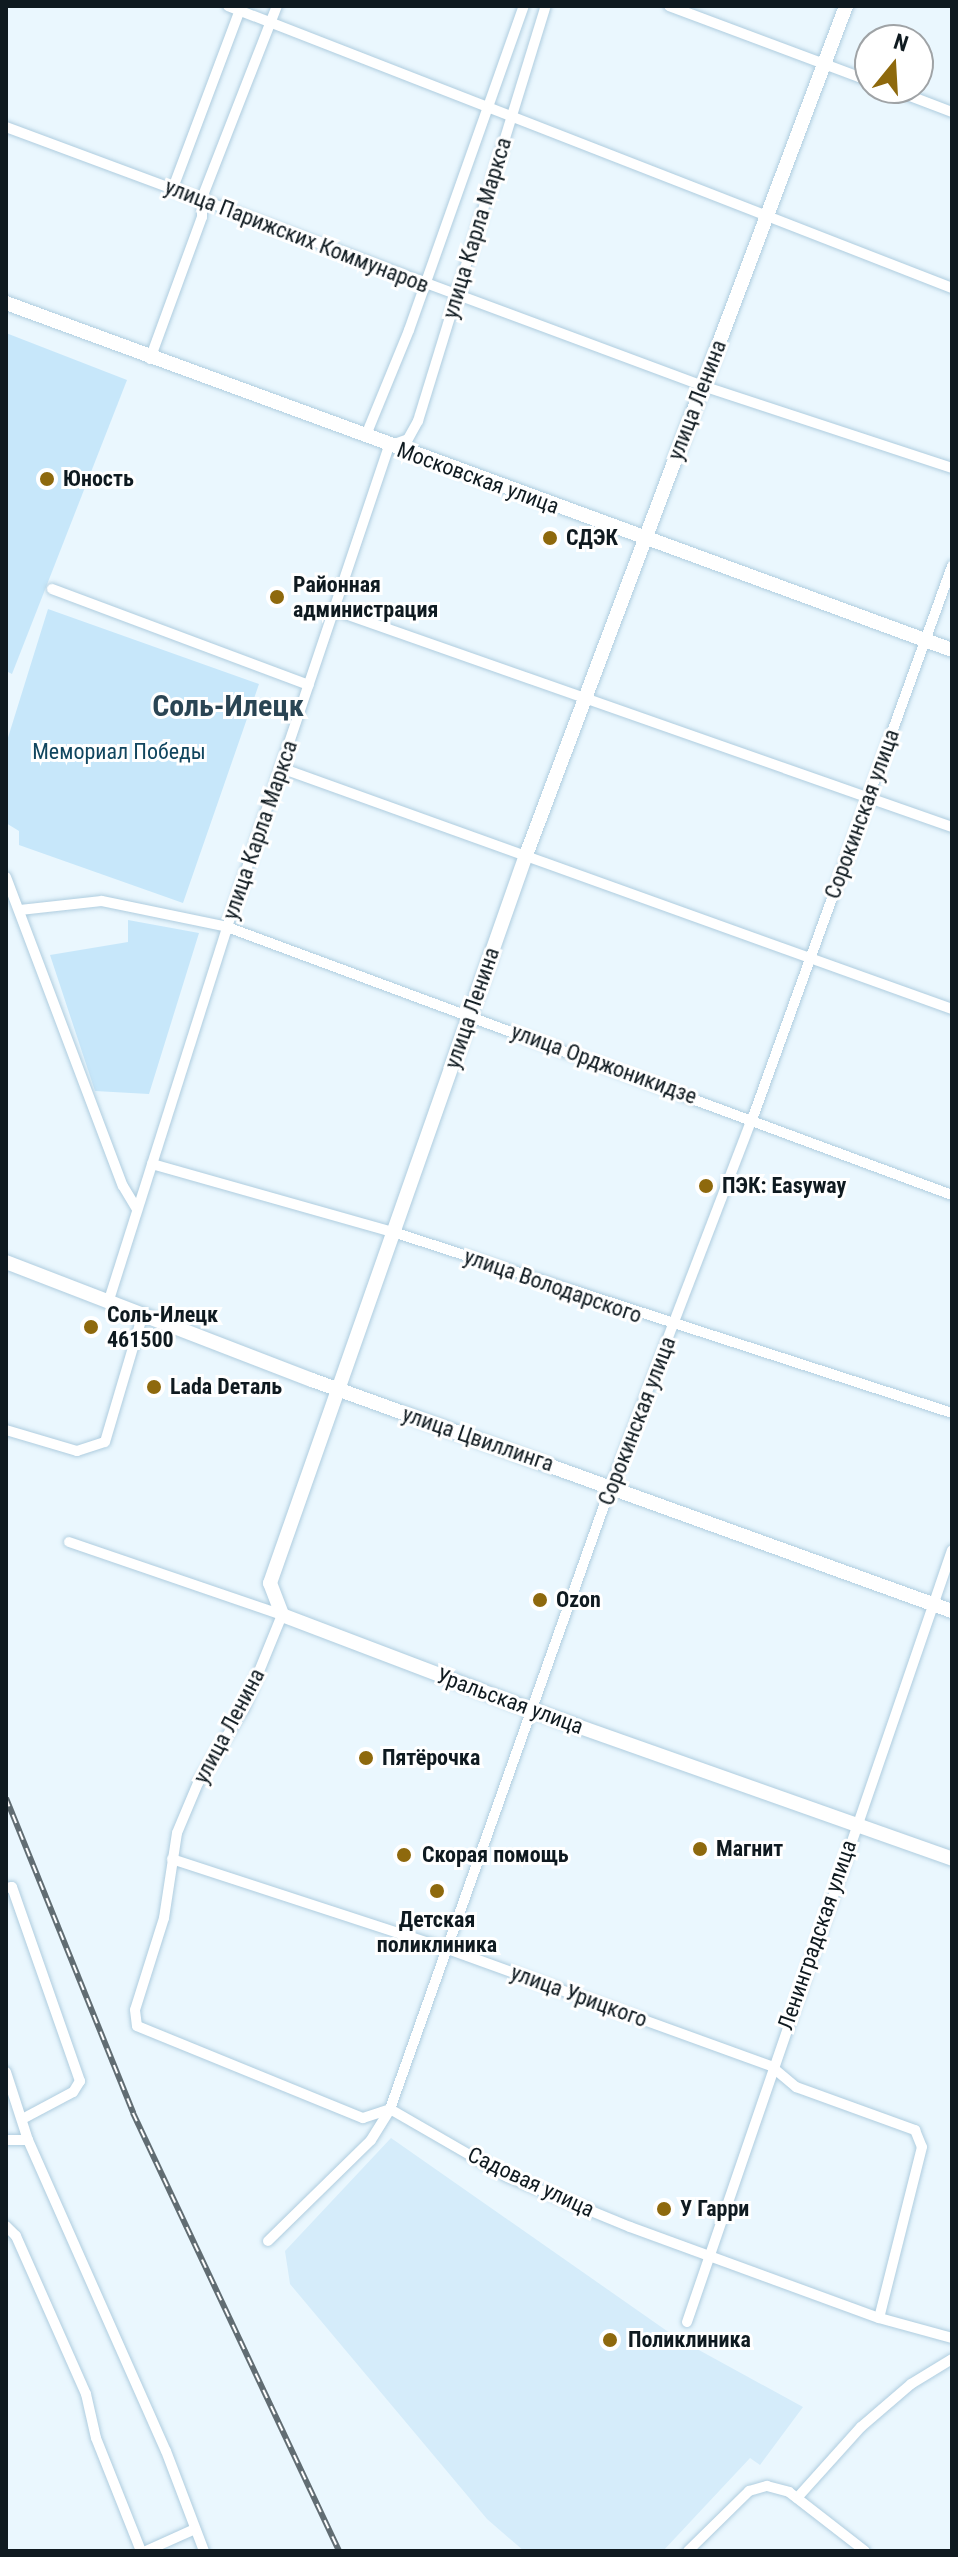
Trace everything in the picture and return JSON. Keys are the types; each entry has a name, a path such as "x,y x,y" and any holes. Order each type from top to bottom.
{"street":[{"path":"228,6 240,8 765,220 952,288"},
{"path":"150,359 202,217 202,198 277,6"},
{"name":"улица Карла Маркса","path":"366,435 425,284 524,6"},
{"name":"улица Карла Маркса","path":"108,1303 227,927 389,446 408,439 418,421 546,6"},
{"path":"669,6 854,75"},
{"name":"улица Ленина","path":"390,2109 363,2118 144,2033 134,2019 135,2010 164,1918 172,1859 186,1808 244,1708 282,1615 271,1595 272,1573 526,855 846,6"},
{"path":"173,188 240,8"},
{"path":"931,104 952,112"},
{"name":"улица Парижских Коммунаров","path":"6,127 703,386 952,468"},
{"name":"Московская улица","path":"6,303 150,359 952,650"},
{"name":"Сорокинская улица","path":"268,2241 371,2140 390,2109 611,1486 753,1117 952,566"},
{"path":"52,589 309,685"},
{"path":"334,610 585,701 870,795 952,827"},
{"path":"281,768 952,1009"},
{"path":"6,877 123,1186 137,1209"},
{"name":"улица Орджоникидзе","path":"20,910 102,901 227,927 753,1117 952,1195"},
{"name":"улица Володарского","path":"152,1164 393,1232 674,1326 952,1413"},
{"name":"улица Цвиллинга","path":"6,1262 142,1317 339,1390 952,1611"},
{"path":"6,1430 77,1451 105,1442 142,1317"},
{"name":"Уральская улица","path":"69,1542 282,1615 532,1710 952,1859"},
{"name":"Ленинградская улица","path":"687,2322 706,2255 952,1550"},
{"name":"улица Урицкого","path":"172,1859 445,1948 771,2066 796,2087 915,2130 922,2147 879,2318"},
{"path":"6,1888 12,1887 80,2081 73,2092 24,2118"},
{"path":"6,2072 24,2118 28,2140 204,2551"},
{"name":"Садовая улица","path":"390,2109 506,2176 706,2255 879,2318 952,2338"},
{"path":"6,2140 28,2140"},
{"path":"6,2226 16,2236 86,2394 96,2438 144,2551 195,2529"},
{"path":"797,2498 861,2427 911,2384 952,2359"},
{"path":"688,2551 749,2491 767,2486 797,2498 865,2551"}],"shaded area":[{"path":"391,2138 677,2338 803,2407 760,2465 750,2458 663,2551 524,2551 487,2519 290,2284 285,2251"}],"green space":[{"name":"Юность","path":"6,333 127,380 12,674 6,671"},
{"name":"Мемориал Победы","path":"48,609 259,684 183,903 19,845 19,831 6,823 6,744"},
{"path":"128,920 199,933 149,1094 95,1091 50,955 128,942"}],"railway":[{"path":"6,1798 133,2113 339,2551"}],"place":[{"name":"Юность","path":"47,479"},
{"name":"СДЭК","path":"550,538"},
{"name":"Районная администрация","path":"277,597"},
{"name":"ПЭК: Easyway","path":"706,1186"},
{"name":"Соль-Илецк 461500","path":"91,1327"},
{"name":"Lada Dеталь","path":"154,1387"},
{"name":"Ozon","path":"540,1600"},
{"name":"Пятёрочка","path":"366,1758"},
{"name":"Магнит","path":"700,1849"},
{"name":"Скорая помощь","path":"404,1855"},
{"name":"Детская поликлиника","path":"437,1891"},
{"name":"У Гарри","path":"664,2209"},
{"name":"Поликлиника","path":"610,2340"}],"district":[{"name":"Соль-Илецк","path":"228,706"}]}
